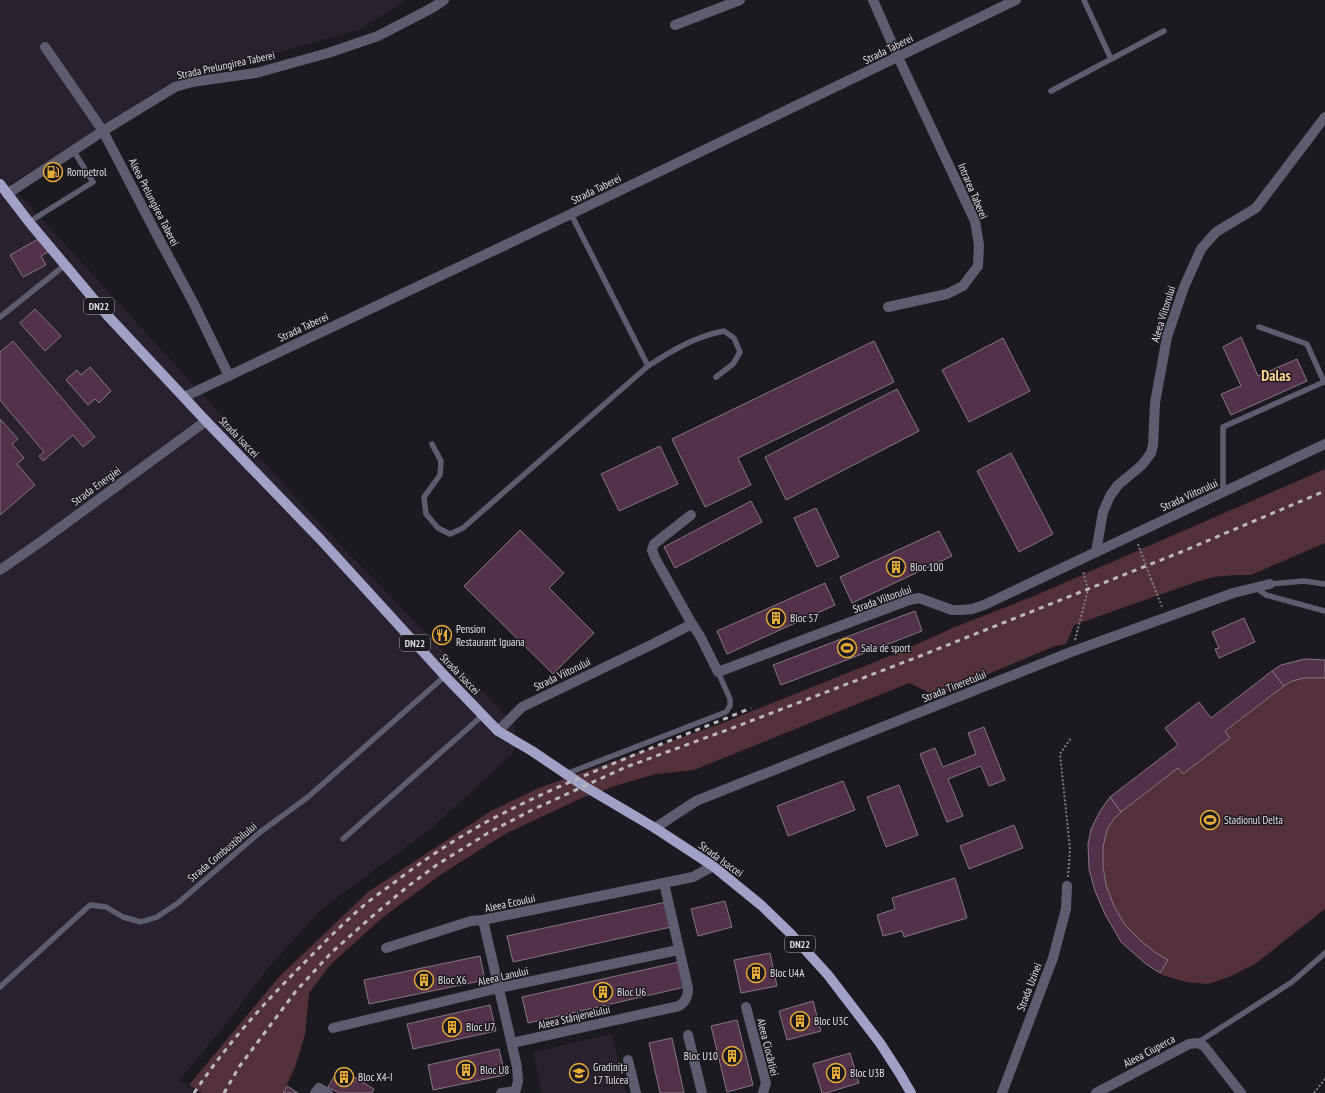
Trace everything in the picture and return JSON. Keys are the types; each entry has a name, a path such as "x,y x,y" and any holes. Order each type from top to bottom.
{"main road":[{"name":"Strada Isaccei","path":"0,184 29,222 107,315 321,540 445,676 498,731 655,828 713,866 761,905 790,933 828,975 880,1044 911,1093"}],"street":[{"name":"Strada Prelungirea Taberei","path":"7,194 73,150 175,87 192,82 256,73 328,53 378,36 432,8 444,0"},
{"path":"675,25 740,0"},
{"name":"Intrarea Taberei","path":"873,0 975,221 979,245 978,266 963,286 946,294 888,307"},
{"name":"Strada Taberei","path":"184,397 571,214 1010,2"},
{"name":"Aleea Prelungirea Taberei","path":"45,47 103,131 193,302 229,376"},
{"name":"Aleea Viitorului","path":"1096,552 1103,512 1110,496 1118,485 1142,465 1151,453 1154,445 1155,403 1167,337 1184,287 1201,250 1216,232 1256,208 1325,117"},
{"name":"Strada Energiei","path":"0,570 46,538 206,420"},
{"name":"Strada Viitorului","path":"718,672 919,598 952,610 972,609 984,605 1325,444"},
{"path":"691,515 654,544 652,550 655,558 700,636 718,672"},
{"name":"Strada Tineretului","path":"655,828 696,801 1071,652 1233,593 1270,584"},
{"name":"Strada Viitorului","path":"498,731 522,707 692,624"},
{"name":"Aleea Ecoului","path":"515,1092 518,1081 517,1067 500,988 483,920 664,884 693,877 713,866"},
{"path":"664,884 678,950"},
{"name":"Strada Uzinei","path":"1002,1093 1053,958 1066,909 1067,886"},
{"path":"386,948 471,921 483,920"},
{"name":"Aleea Lanului","path":"333,1028 500,988 678,950"},
{"name":"Aleea Stânjenelului","path":"512,1043 679,1006 686,1000 688,988 678,950"},
{"name":"Aleea Ciocârliei","path":"746,1008 766,1083 763,1093"},
{"path":"688,1035 702,1093"},
{"path":"1197,1043 1204,1046 1241,1093"},
{"name":"Aleea Ciuperca","path":"1096,1093 1189,1044 1197,1043"},
{"path":"628,1060 636,1093"},
{"path":"317,1090 328,1093"},
{"path":"502,1093 515,1092"}],"lane":[{"path":"1084,0 1111,59"},
{"path":"1051,91 1164,31"},
{"path":"29,222 93,182 73,150"},
{"path":"571,214 648,366"},
{"path":"0,317 65,265"},
{"path":"1223,492 1223,427 1324,382 1307,344 1259,327"},
{"path":"432,444 441,462 440,475 424,497 426,514 438,528 450,534 462,528 648,366 678,347 707,334 724,331 734,338 740,352 732,364 716,377"},
{"path":"1270,584 1304,582 1325,584"},
{"path":"1256,588 1266,595 1325,612"},
{"path":"566,774 726,712 730,706 730,699 718,672"},
{"name":"Strada Combustibilului","path":"0,986 90,906 106,907 123,916 141,922 156,917 178,903 258,834 308,797 445,676"},
{"path":"343,839 483,715"},
{"path":"1197,1043 1292,982 1325,953"}],"path":[{"path":"1138,544 1166,618"},
{"path":"1071,652 1088,590 1081,560"},
{"path":"1067,886 1070,849 1060,754 1071,738"},
{"path":"1314,1093 1325,1080"}],"shaded area":[{"path":"0,0 407,0 358,30 177,81 10,184 323,527 515,725 514,752 433,827 319,911 268,968 222,1029 179,1080 197,1093 0,1093"},
{"path":"1325,469 1325,543 1251,575 1214,577 1074,625 1066,644 1055,646 936,696 909,683 694,770 656,774 584,797 505,834 440,875 382,918 330,965 309,993 305,1035 295,1067 283,1093 202,1093 189,1085 279,977 368,892 491,811 541,787 720,724 897,653 955,627 1034,596"},
{"name":"Stadionul Delta","path":"1305,659 1325,660 1325,909 1255,964 1229,977 1208,984 1186,982 1162,975 1146,964 1121,942 1105,915 1095,891 1089,869 1088,844 1091,829 1100,811 1110,797 1178,745 1165,728 1199,702 1211,718 1281,665"},
{"name":"Gradinița 17 Tulcea","path":"612,1034 626,1093 542,1093 533,1052"}],"building":[{"path":"40,238 48,252 41,256 46,265 23,277 10,255"},
{"path":"35,309 61,336 45,351 20,323"},
{"path":"1241,337 1258,376 1297,359 1307,381 1231,415 1221,394 1241,386 1223,347"},
{"path":"1003,338 1030,391 969,422 942,370"},
{"path":"13,341 95,437 83,447 73,435 43,461 39,456 44,452 0,400 0,352"},
{"path":"874,341 894,382 738,458 751,485 705,507 672,439"},
{"path":"90,367 111,391 99,403 95,399 88,405 66,380 77,370 81,375"},
{"path":"897,389 919,431 786,500 765,457"},
{"path":"0,419 18,439 12,444 24,458 17,464 35,485 0,515"},
{"path":"660,446 678,484 619,511 601,474"},
{"path":"1011,453 1053,534 1019,552 977,471"},
{"path":"751,501 762,522 675,568 664,547"},
{"path":"816,508 839,557 817,567 794,518"},
{"path":"520,530 564,573 549,588 594,633 553,674 464,586"},
{"name":"Bloc 100","path":"939,531 952,556 852,603 840,577"},
{"name":"Bloc 57","path":"825,583 835,605 727,654 717,631"},
{"name":"Sala de sport","path":"915,611 922,631 781,685 773,665"},
{"path":"1244,618 1255,642 1219,658 1215,649 1219,648 1212,632"},
{"path":"1305,659 1325,660 1325,678 1304,678 1292,681 1284,686 1272,671 1281,665"},
{"path":"1272,671 1284,686 1225,731 1230,738 1183,774 1178,768 1121,812 1110,797 1178,745 1165,728 1199,702 1211,718"},
{"path":"984,727 1005,780 989,786 981,766 948,779 963,816 947,822 920,754 935,748 943,767 976,754 968,733"},
{"path":"843,781 855,810 788,836 777,806"},
{"path":"899,785 918,835 886,847 867,797"},
{"path":"1110,797 1121,812 1114,819 1107,830 1103,847 1103,866 1106,885 1114,906 1125,925 1141,941 1168,960 1160,973 1146,964 1121,942 1105,914 1095,891 1089,869 1088,844 1091,829 1100,811"},
{"path":"1014,825 1023,848 969,869 960,846"},
{"path":"955,878 967,918 904,937 902,931 883,936 877,915 895,909 892,898"},
{"path":"725,901 732,927 698,936 691,909"},
{"path":"666,902 671,927 513,962 507,936"},
{"name":"Bloc U4A","path":"770,953 777,986 741,993 734,960"},
{"name":"Bloc X6","path":"480,956 485,980 369,1004 364,980"},
{"name":"Bloc U6","path":"679,962 685,987 528,1023 522,997"},
{"name":"Bloc U3C","path":"813,1001 821,1031 787,1040 779,1011"},
{"name":"Bloc U7","path":"490,1005 496,1031 413,1049 407,1024"},
{"name":"Bloc U10","path":"737,1020 753,1085 727,1092 711,1026"},
{"path":"672,1038 684,1093 660,1093 649,1043"},
{"name":"Bloc U8","path":"499,1049 505,1075 433,1090 428,1065"},
{"name":"Bloc U3B","path":"850,1053 859,1083 822,1093 813,1064"},
{"name":"Bloc X4-I","path":"339,1068 374,1089 372,1093 339,1093 328,1087"},
{"path":"287,1086 298,1093 283,1093"}],"railway":[{"path":"224,1093 239,1067 296,991 331,953 407,887 438,864 488,833 532,810 626,767 915,658 1181,552 1325,491"},
{"path":"194,1093 218,1059 244,1027 286,981 368,902 427,859 490,820 554,789 751,708"}],"place":[{"name":"Rompetrol","path":"53,172"},
{"name":"Bloc 100","path":"896,567"},
{"name":"Bloc 57","path":"776,618"},
{"name":"Pension Restaurant Iguana","path":"442,635"},
{"name":"Sala de sport","path":"847,648"},
{"name":"Stadionul Delta","path":"1210,820"},
{"name":"Bloc U4A","path":"756,973"},
{"name":"Bloc X6","path":"424,980"},
{"name":"Bloc U6","path":"603,992"},
{"name":"Bloc U3C","path":"800,1021"},
{"name":"Bloc U7","path":"452,1027"},
{"name":"Bloc U10","path":"732,1056"},
{"name":"Bloc U8","path":"466,1070"},
{"name":"Gradinița 17 Tulcea","path":"579,1073"},
{"name":"Bloc U3B","path":"836,1073"},
{"name":"Bloc X4-I","path":"344,1077"}],"district":[{"name":"Dalas","path":"1276,375"}]}
